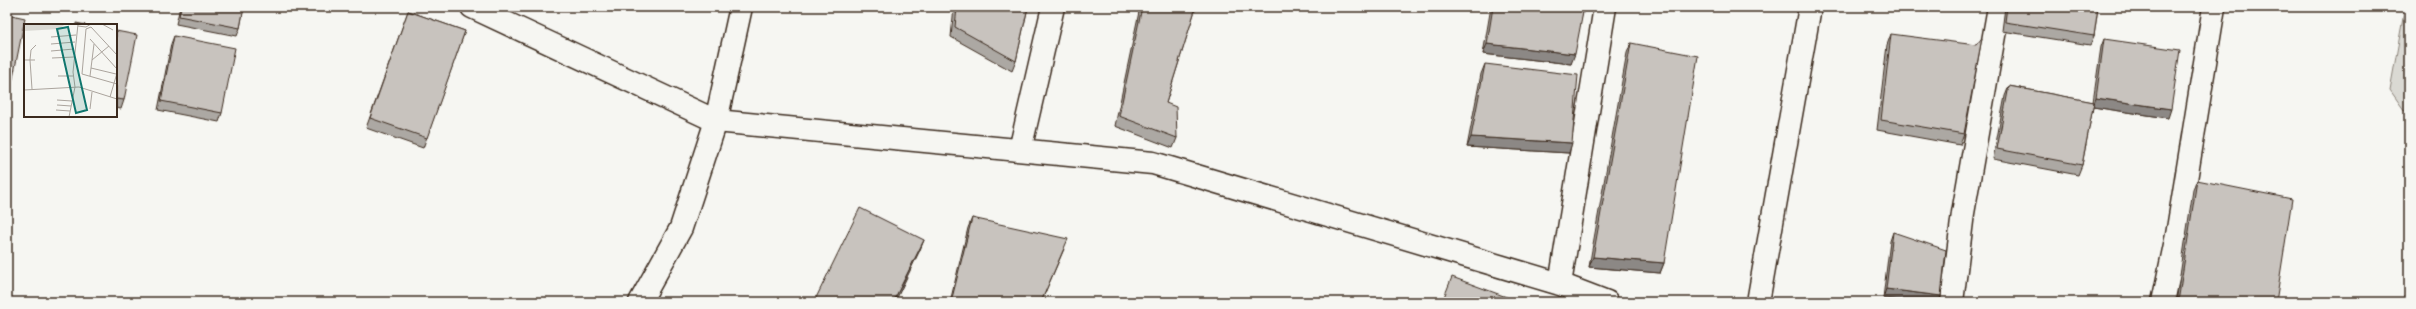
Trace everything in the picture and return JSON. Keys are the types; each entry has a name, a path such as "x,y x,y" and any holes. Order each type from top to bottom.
{"street":[{"path":"472,7 716,121 1153,163 1560,284 1607,302"},
{"path":"640,302 681,228 716,121 741,7"},
{"path":"1020,150 1053,7"},
{"path":"1560,284 1605,7"},
{"path":"1758,302 1810,7"},
{"path":"1952,302 1963,213 1999,7"},
{"path":"2163,302 2177,235 2214,7"}],"shaded area":[{"path":"2405,7 2409,7 2409,117 2390,90"}],"building":[{"path":"181,7 244,7 240,28 179,16"},
{"path":"957,7 1028,7 1016,61 955,27"},
{"path":"1142,7 1196,7 1166,103 1176,107 1177,138 1119,116"},
{"path":"1493,7 1584,7 1575,54 1487,44"},
{"path":"2007,7 2098,7 2094,36 2005,22"},
{"path":"408,11 465,31 427,138 370,118"},
{"path":"7,14 25,18 12,83 7,82"},
{"path":"117,31 137,35 124,100 117,99"},
{"path":"1891,34 1976,45 1982,38 1964,134 1881,120"},
{"path":"174,36 235,48 222,113 161,101"},
{"path":"2104,39 2180,50 2171,109 2096,98"},
{"path":"1631,43 1698,56 1664,263 1593,257"},
{"path":"1485,64 1578,75 1572,143 1471,137"},
{"path":"2009,86 2094,102 2082,165 1997,149"},
{"path":"2197,180 2292,199 2276,302 2178,302"},
{"path":"860,208 924,240 893,302 814,302"},
{"path":"972,218 1068,239 1041,302 951,302"},
{"path":"1893,232 1946,250 1941,296 1886,289"},
{"path":"1452,277 1520,302 1442,302"}]}
